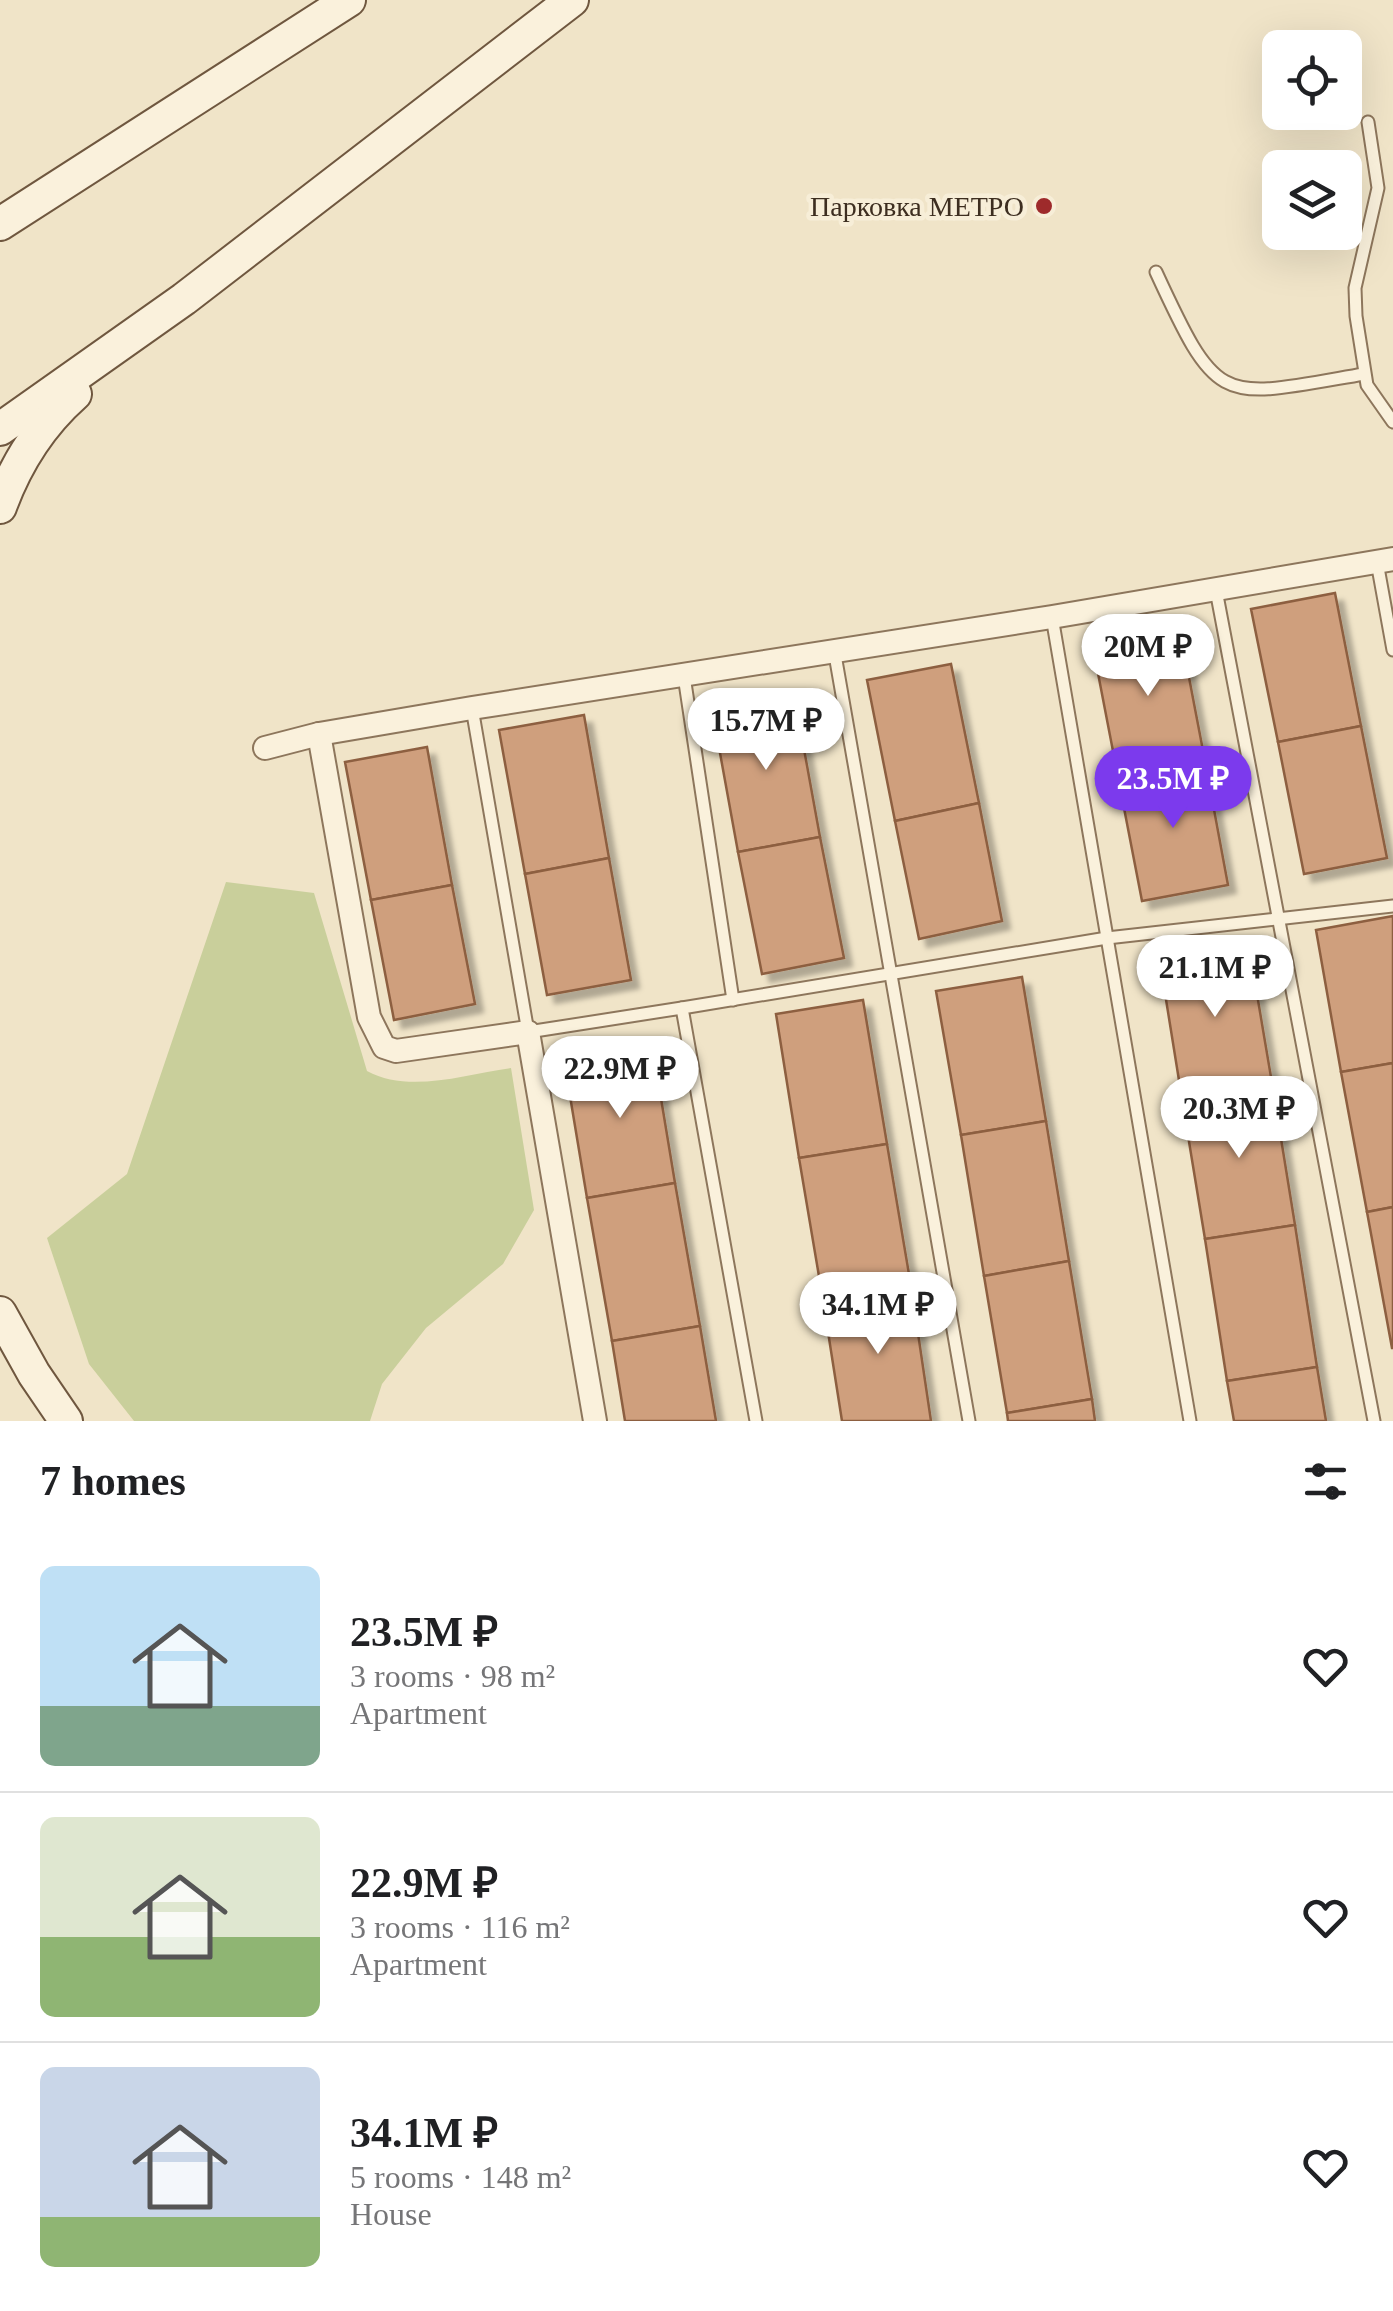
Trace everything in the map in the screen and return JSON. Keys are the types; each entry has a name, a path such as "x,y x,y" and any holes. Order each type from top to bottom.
{"main road":[{"path":"0,224 350,0"},
{"path":"0,429 184,299 572,0"},
{"path":"0,508 26,449 58,409 184,299"},
{"path":"0,1312 34,1374 66,1421"}],"street":[{"path":"265,748 319,734 472,708 1052,618 1385,560"},
{"path":"319,734 370,1017 384,1046 396,1051 528,1032 595,1421"}],"lane":[{"path":"1368,122 1378,188 1356,288 1364,374 1377,403 1393,422"},
{"path":"1156,272 1190,345 1225,384 1253,390 1364,374"},
{"path":"1385,560 1393,650"},
{"path":"1216,590 1374,1421"},
{"path":"1052,618 1190,1421"},
{"path":"834,650 969,1421"},
{"path":"684,676 733,1000"},
{"path":"472,708 528,1032 1106,938 1393,906"},
{"path":"682,1008 756,1421"}],"green space":[{"path":"226,882 314,893 367,1071 383,1078 419,1082 511,1068 534,1210 503,1264 426,1328 382,1384 370,1421 134,1421 89,1364 47,1238 127,1174"}],"building":[{"path":"1335,593 1361,726 1278,742 1251,609"},
{"path":"1178,620 1205,761 1118,777 1091,637"},
{"path":"951,664 979,803 895,821 867,680"},
{"path":"794,694 820,837 738,852 712,709"},
{"path":"584,715 609,858 525,874 499,730"},
{"path":"1361,726 1387,858 1304,874 1278,742"},
{"path":"427,747 452,885 371,900 345,762"},
{"path":"1205,761 1228,885 1142,901 1118,777"},
{"path":"979,803 1002,921 919,939 895,821"},
{"path":"820,837 844,958 762,974 738,852"},
{"path":"609,858 631,980 547,995 525,874"},
{"path":"452,885 475,1004 394,1020 371,900"},
{"path":"1393,916 1393,1063 1341,1072 1316,930"},
{"path":"1248,941 1272,1083 1182,1099 1159,956"},
{"path":"1022,977 1046,1121 961,1135 936,991"},
{"path":"863,1000 887,1144 799,1158 776,1014"},
{"path":"652,1044 675,1183 587,1198 564,1060"},
{"path":"1393,1063 1393,1207 1367,1212 1341,1072"},
{"path":"1272,1083 1295,1225 1205,1239 1182,1099"},
{"path":"1046,1121 1069,1261 984,1276 961,1135"},
{"path":"887,1144 911,1286 823,1300 799,1158"},
{"path":"675,1183 700,1326 612,1341 587,1198"},
{"path":"1393,1207 1393,1348 1392,1348 1367,1212"},
{"path":"1295,1225 1317,1367 1227,1381 1205,1239"},
{"path":"1069,1261 1092,1399 1007,1413 984,1276"},
{"path":"911,1286 931,1421 842,1421 823,1300"},
{"path":"700,1326 716,1421 625,1421 612,1341"},
{"path":"1317,1367 1326,1421 1234,1421 1227,1381"},
{"path":"1092,1399 1095,1421 1008,1421 1007,1413"}],"place":[{"name":"Парковка МЕТРО","path":"1044,206"}]}
